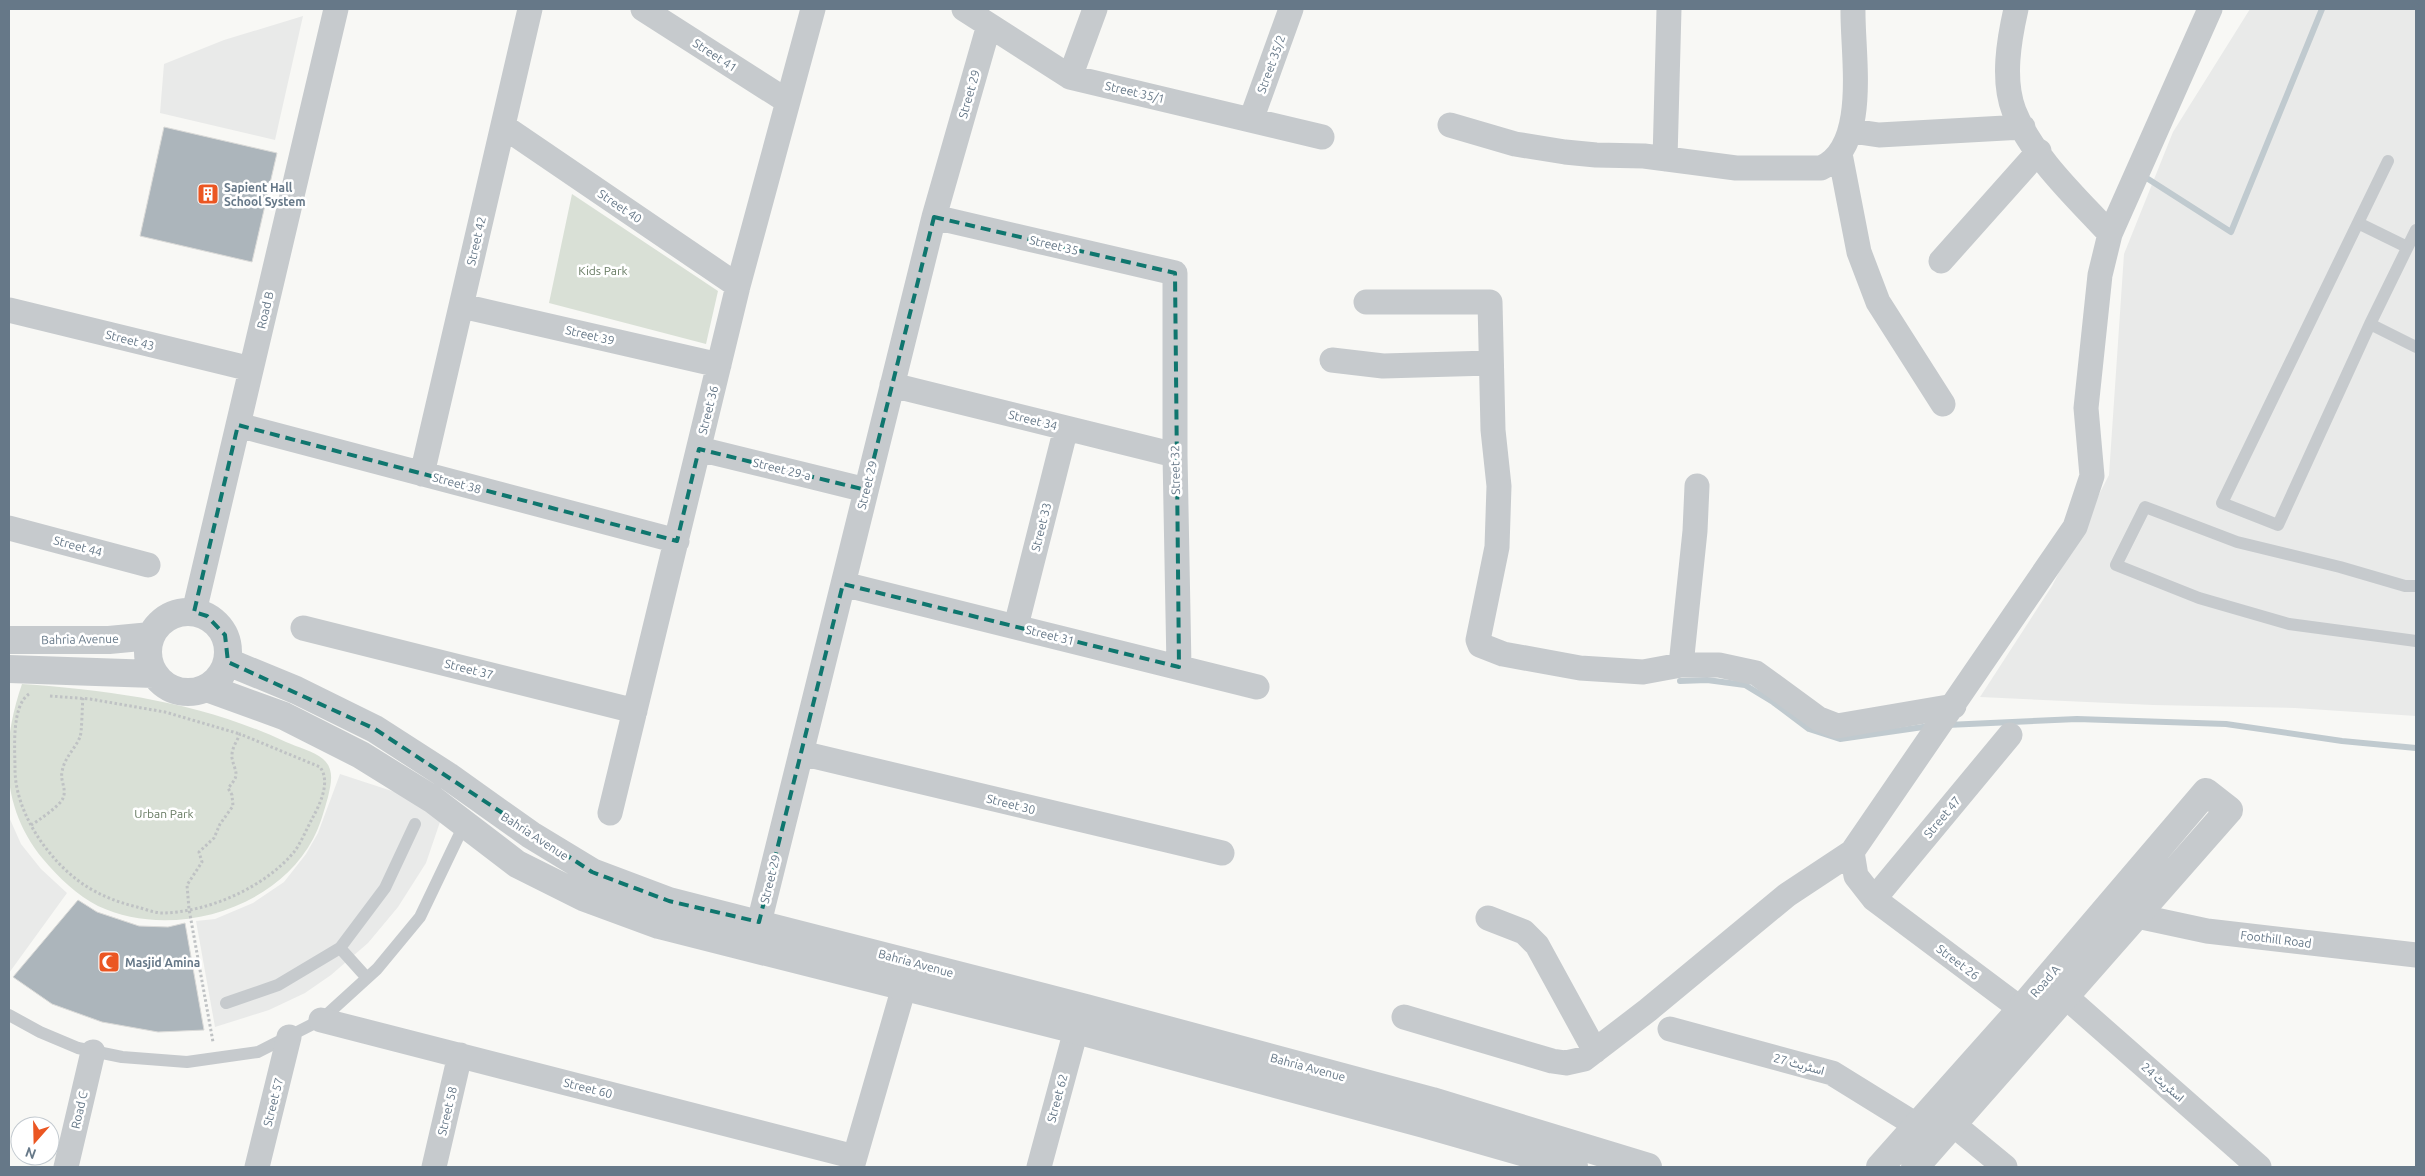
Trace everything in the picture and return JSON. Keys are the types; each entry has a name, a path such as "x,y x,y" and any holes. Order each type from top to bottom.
{"street":[{"name":"Road B","path":"194,612 336,9"},
{"name":"Street 42","path":"422,474 530,9"},
{"name":"Street 41","path":"643,9 787,101"},
{"name":"Street 36","path":"610,813 738,286 813,9"},
{"name":"Street 35/1","path":"964,9 1070,77 1322,137"},
{"path":"1070,77 1094,9"},
{"name":"Street 35/2","path":"1251,120 1291,9"},
{"path":"1665,159 1669,9"},
{"path":"1450,125 1515,144 1565,152 1665,159 1736,168 1821,168 1830,164 1840,154 1852,131 1854,98 1853,9"},
{"path":"2016,9 2009,40 2009,88 2014,110 2038,151 2110,234"},
{"path":"1404,1017 1552,1061 1566,1063 1584,1059 1648,1010 1787,895 1852,852 2075,527 2092,476 2086,408 2100,275 2110,234 2210,9"},
{"name":"Street 29","path":"756,935 934,216 989,25"},
{"name":"Street 40","path":"503,126 738,286"},
{"path":"1852,131 1878,136 2023,127"},
{"path":"1941,261 2038,151"},
{"path":"1840,154 1859,252 1878,302 1943,404"},
{"name":"Street 35","path":"934,216 1175,273"},
{"name":"Street 32","path":"1175,273 1175,455 1179,667"},
{"path":"1366,302 1490,302 1493,430 1499,494 1497,547 1478,640 1480,645 1503,654 1580,668 1643,672 1681,665 1719,665 1756,673 1819,719 1837,726 1950,711"},
{"name":"Street 39","path":"462,306 719,365"},
{"name":"Street 43","path":"9,310 251,370"},
{"path":"1332,360 1383,366 1491,363"},
{"name":"Street 34","path":"892,385 1175,455"},
{"name":"Street 38","path":"238,425 677,540"},
{"name":"Street 33","path":"1016,626 1066,428"},
{"name":"Street 29-a","path":"699,448 866,490"},
{"path":"1681,665 1695,531 1696,486"},
{"name":"Street 44","path":"9,528 148,564"},
{"name":"Street 31","path":"843,584 1257,687"},
{"path":"181,612 194,612 212,620 226,636 229,648 228,662 223,673 207,688 190,692 172,689 154,674 148,656 151,636 158,625 168,616 181,612"},
{"name":"Street 37","path":"303,628 635,711"},
{"name":"Bahria Avenue","path":"9,640 108,640 151,636"},
{"name":"Bahria Avenue","path":"228,662 296,690 375,729 448,776 531,835 592,872 756,935 904,987 1076,1030 1424,1124 1574,1167"},
{"path":"9,670 154,674"},
{"name":"Bahria Avenue","path":"207,688 284,716 361,755 432,799 517,864 583,897 660,925 756,935 1432,1101 1648,1167"},
{"name":"Street 47","path":"1874,899 2010,735"},
{"name":"Street 30","path":"801,753 1222,853"},
{"name":"Road A","path":"1880,1167 1916,1125 2031,1017 2066,997 2229,810 2206,792 2031,1017 1954,1125 1915,1167"},
{"name":"Street 26","path":"1852,852 1856,876 1874,899 2031,1017"},
{"name":"Foothill Road","path":"2137,916 2207,931 2416,955"},
{"path":"1488,918 1524,932 1537,946 1595,1051"},
{"path":"853,1162 904,987"},
{"name":"اسٹریٹ 24","path":"2066,997 2259,1167"},
{"name":"Street 60","path":"321,1020 460,1055 853,1162"},
{"name":"اسٹریٹ 27","path":"1670,1029 1832,1073 1916,1125"},
{"name":"Street 62","path":"1039,1167 1076,1030"},
{"name":"Street 57","path":"257,1167 289,1037"},
{"name":"Road C","path":"66,1167 93,1052"},
{"name":"Street 58","path":"434,1167 460,1055"},
{"path":"1954,1125 2004,1167"}],"lane":[{"path":"2388,161 2222,503 2278,525 2370,324 2416,230"},
{"path":"2358,223 2407,247"},
{"path":"2370,324 2416,346"},
{"path":"2416,586 2405,586 2237,542 2146,507 2116,565 2199,598 2289,624 2416,640"},
{"path":"226,1003 278,985 340,948 385,888 415,824"},
{"path":"9,1015 40,1032 93,1052 122,1057 187,1062 258,1052 321,1020 367,978 420,918 464,825"},
{"path":"340,948 367,978"}],"path":[{"path":"37,695 27,694 17,715 15,773 23,807 36,835 60,865 85,887 110,900 161,913 222,901 251,887 294,852 315,813 326,782 325,774 320,766 240,734 165,712 83,698 47,696"},
{"path":"31,824 48,810 58,807 63,799 65,790 62,772 65,760 81,736 83,698"},
{"path":"216,1058 189,909 187,885 202,862 200,852 214,838 220,824 233,806 232,795 228,788 235,780 237,770 232,758 233,749 240,734"}],"highlighted area":[{"path":"934,217 1175,273 1179,667 843,584 759,922 669,901 592,872 375,729 228,662 225,635 207,616 194,612 238,425 677,541 699,449 866,490"}],"shaded area":[{"path":"2250,9 2416,9 2416,716 2295,708 2153,705 1980,697 2052,586 2109,475 2124,254 2173,132"},
{"path":"303,16 275,140 160,113 164,64 224,40"},
{"path":"340,774 398,793 441,819 426,863 398,907 368,943 331,975 305,993 269,1010 215,1027 196,921 215,919 253,903 284,882 306,854 318,833"},
{"path":"9,817 21,844 41,869 67,893 9,973"}],"green space":[{"name":"Kids Park","path":"572,194 718,291 706,344 549,303"},
{"name":"Urban Park","path":"22,684 90,690 190,708 255,729 315,754 327,763 331,777 325,808 313,839 296,864 274,885 247,901 218,912 188,919 157,920 126,916 98,906 76,891 49,866 29,839 19,818 12,797 8,775 8,752 10,730"}],"building":[{"name":"Sapient Hall School System","path":"164,127 277,153 252,262 140,236"},
{"name":"Masjid Amina","path":"78,900 97,912 139,926 168,927 185,923 204,1030 158,1032 102,1022 52,1004 13,977"}],"waterway":[{"path":"2145,177 2231,232 2322,9"},
{"path":"1680,681 1707,680 1745,685 1773,702 1809,729 1840,739 1930,726"},
{"path":"1947,725 2077,719 2226,724 2342,741 2416,748"}],"place":[{"name":"Sapient Hall School System","path":"208,194"},
{"name":"Masjid Amina","path":"109,962"}]}
